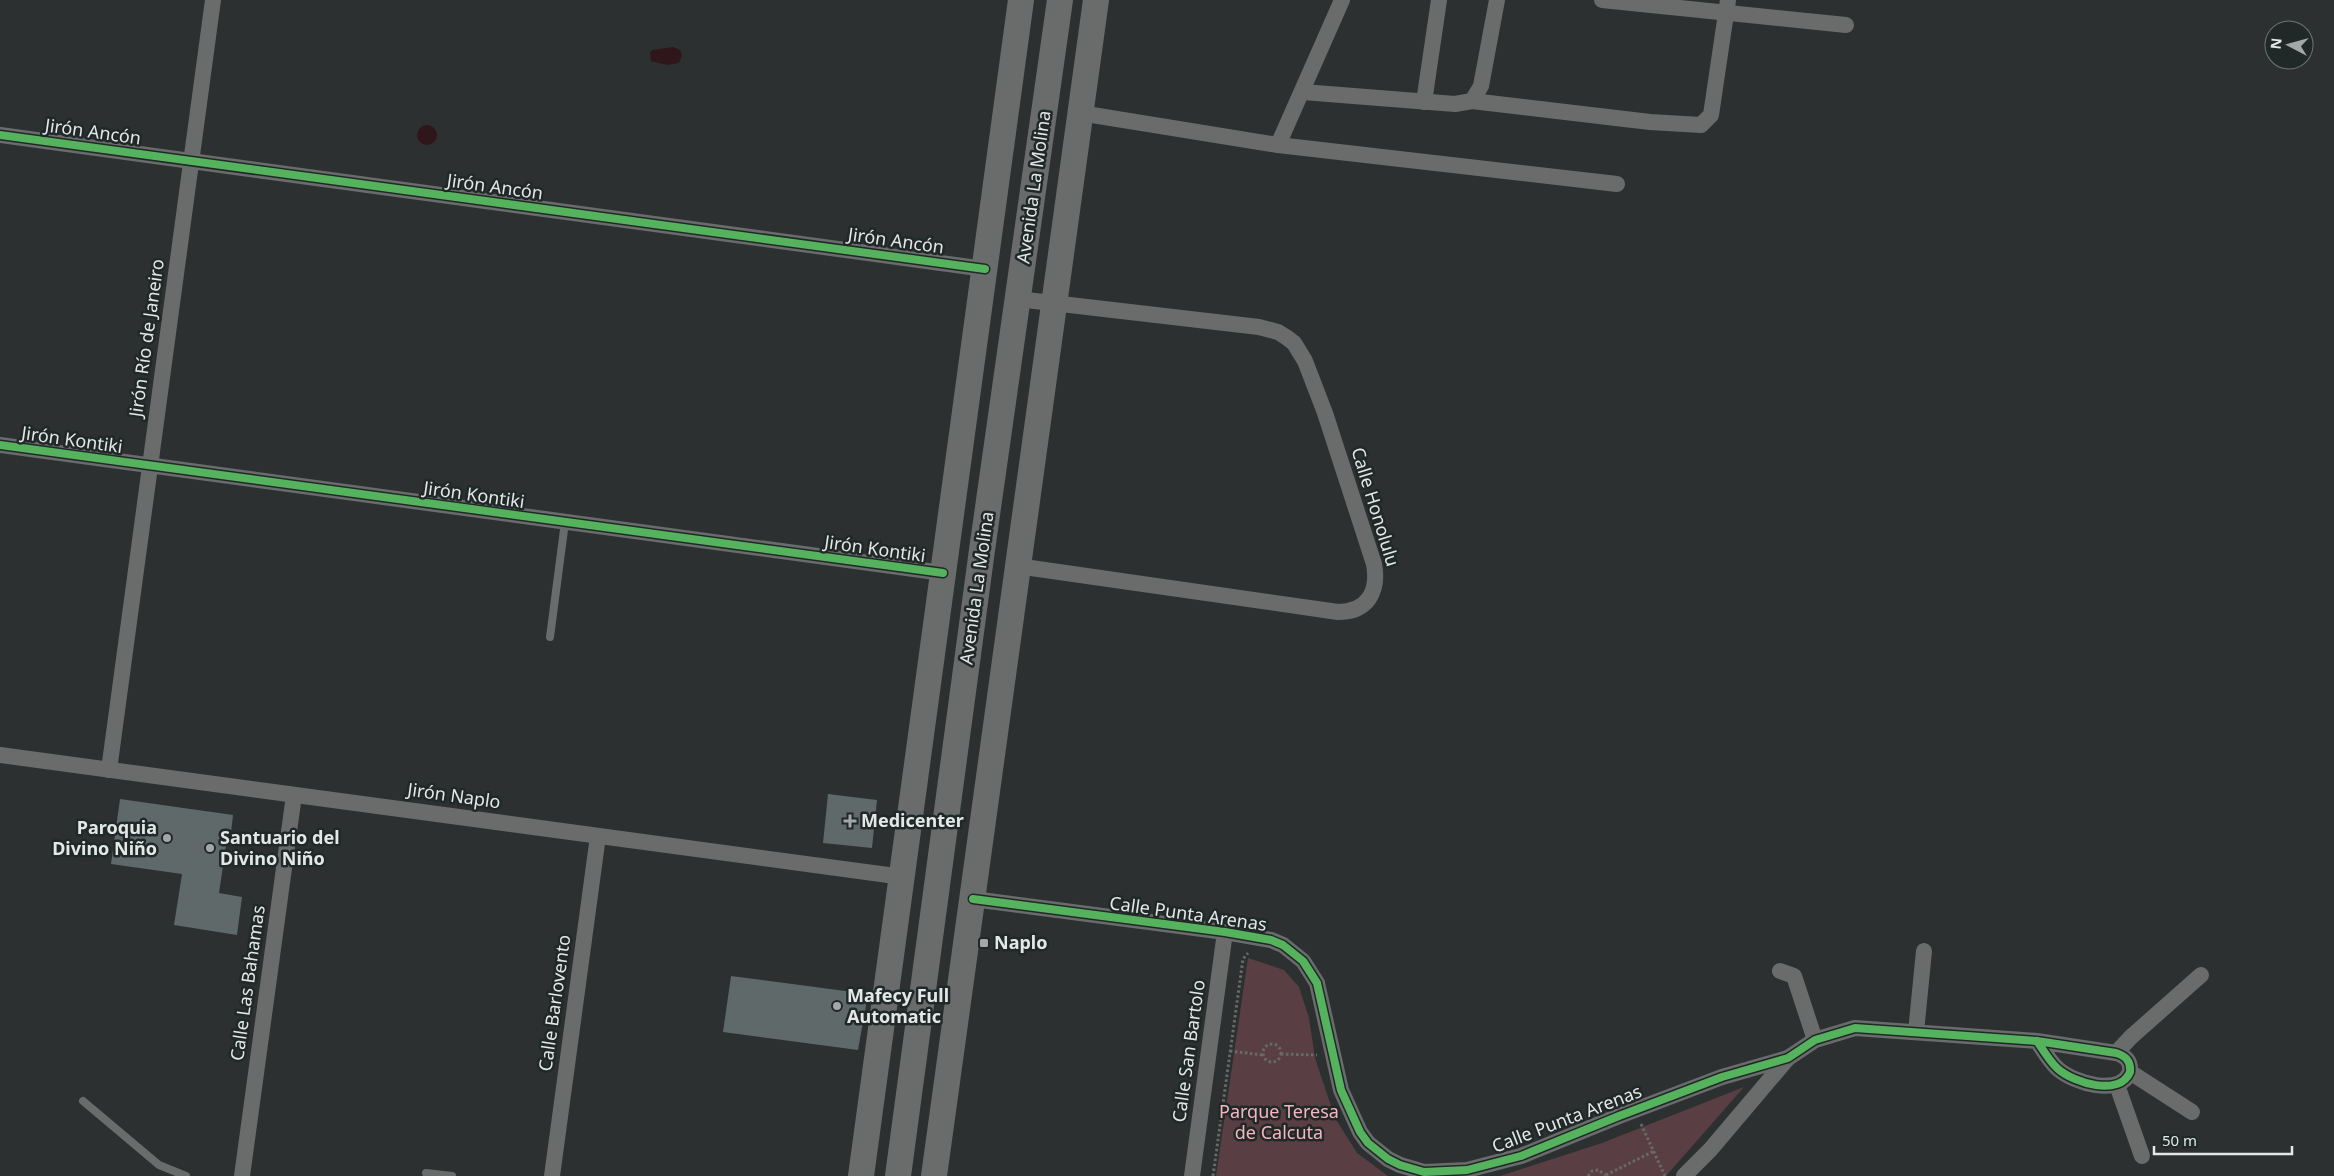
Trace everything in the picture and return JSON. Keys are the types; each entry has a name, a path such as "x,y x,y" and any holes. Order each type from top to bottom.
{"main road":[{"name":"Avenida La Molina","path":"861,1176 986,269 1021,0"},
{"name":"Avenida La Molina","path":"898,1176 1060,0"},
{"name":"Avenida La Molina","path":"934,1176 1096,0"}],"street":[{"name":"Jirón Río de Janeiro","path":"109,770 213,0"},
{"path":"1278,145 1342,0"},
{"path":"1424,102 1439,0"},
{"path":"1472,101 1481,86 1497,0"},
{"path":"1609,0 1728,6 1846,25"},
{"path":"1303,92 1456,104 1472,101 1650,122 1701,125 1711,115 1728,6"},
{"path":"1080,113 1278,145 1617,184"},
{"name":"Jirón Ancón","path":"0,135 986,269"},
{"name":"Calle Honolulu","path":"1017,566 1338,612 1347,612 1364,605 1374,591 1376,582 1374,564 1325,413 1305,362 1294,344 1278,332 1268,328 1119,309 1018,299"},
{"name":"Jirón Kontiki","path":"0,445 943,573"},
{"name":"Jirón Naplo","path":"0,755 902,877"},
{"name":"Calle Las Bahamas","path":"242,1176 294,795"},
{"name":"Calle Barlovento","path":"552,1176 598,836"},
{"name":"Calle Punta Arenas","path":"973,899 1225,932 1271,940 1294,952 1304,961 1317,983 1340,1090 1354,1122 1368,1142 1378,1152 1394,1162 1412,1169 1430,1172 1452,1172 1505,1161 1547,1147 1619,1116 1722,1077 1788,1058"},
{"name":"Calle San Bartolo","path":"1192,1176 1225,932"},
{"path":"1916,1032 1924,951"},
{"path":"1780,971 1794,976 1815,1040"},
{"path":"2037,1041 2058,1069 2073,1078 2107,1087 2117,1085 2125,1081 2130,1072 2128,1060 2124,1055 2116,1053 2131,1036 2201,975"},
{"name":"Calle Punta Arenas","path":"1684,1176 1710,1150 1788,1058 1815,1040 1854,1028 2037,1041 2116,1053"},
{"path":"2130,1072 2192,1112"},
{"path":"2117,1085 2142,1156"}],"lane":[{"path":"550,637 565,522"},
{"path":"83,1101 160,1165 186,1176"},
{"path":"426,1173 452,1176"}],"path":[{"path":"1213,1176 1243,958 1248,953 1256,955"},
{"path":"1272,1044 1279,1048 1278,1060 1272,1062 1266,1060 1263,1055 1266,1046 1272,1044"},
{"path":"1316,1047 1320,1064"},
{"path":"1230,1051 1263,1055"},
{"path":"1280,1054 1317,1055"},
{"path":"1632,1127 1650,1120"},
{"path":"1641,1124 1665,1176"},
{"path":"1588,1176 1592,1171 1598,1170 1606,1176 1654,1151"}],"green space":[{"name":"Parque Teresa de Calcuta","path":"1248,958 1284,970 1299,987 1309,1018 1315,1058 1335,1118 1357,1153 1388,1176 1216,1176"},
{"path":"1744,1087 1666,1176 1500,1176 1602,1143"}],"shaded area":[{"path":"673,47 680,50 682,55 679,63 667,65 651,61 650,53 652,50"},
{"path":"427,125 434,128 437,135 434,142 427,145 420,142 417,135 420,128"}],"building":[{"name":"Medicenter","path":"828,794 877,800 872,848 823,843"},
{"name":"Paroquia Divino Niño","path":"120,799 233,815 231,833 228,832 219,893 242,897 237,935 174,925 182,874 111,864"},
{"name":"Mafecy Full Automatic","path":"731,976 868,994 858,1050 723,1032"}],"cycle path":[{"path":"0,135 985,269"},
{"path":"0,445 943,573"},
{"path":"973,899 1225,932 1271,940 1283,945 1303,961 1317,983 1341,1090 1360,1132 1368,1143 1388,1159 1400,1165 1424,1172 1467,1170 1521,1156 1722,1077 1788,1058 1815,1040 1855,1028 2037,1041 2116,1053 2127,1060 2130,1065 2130,1072 2125,1080 2117,1084 2107,1086 2085,1083 2058,1069 2037,1041"}],"place":[{"name":"Medicenter","path":"850,821"},
{"name":"Paroquia Divino Niño","path":"167,838"},
{"name":"Santuario del Divino Niño","path":"210,848"},
{"name":"Naplo","path":"984,943"},
{"name":"Mafecy Full Automatic","path":"837,1006"}]}
